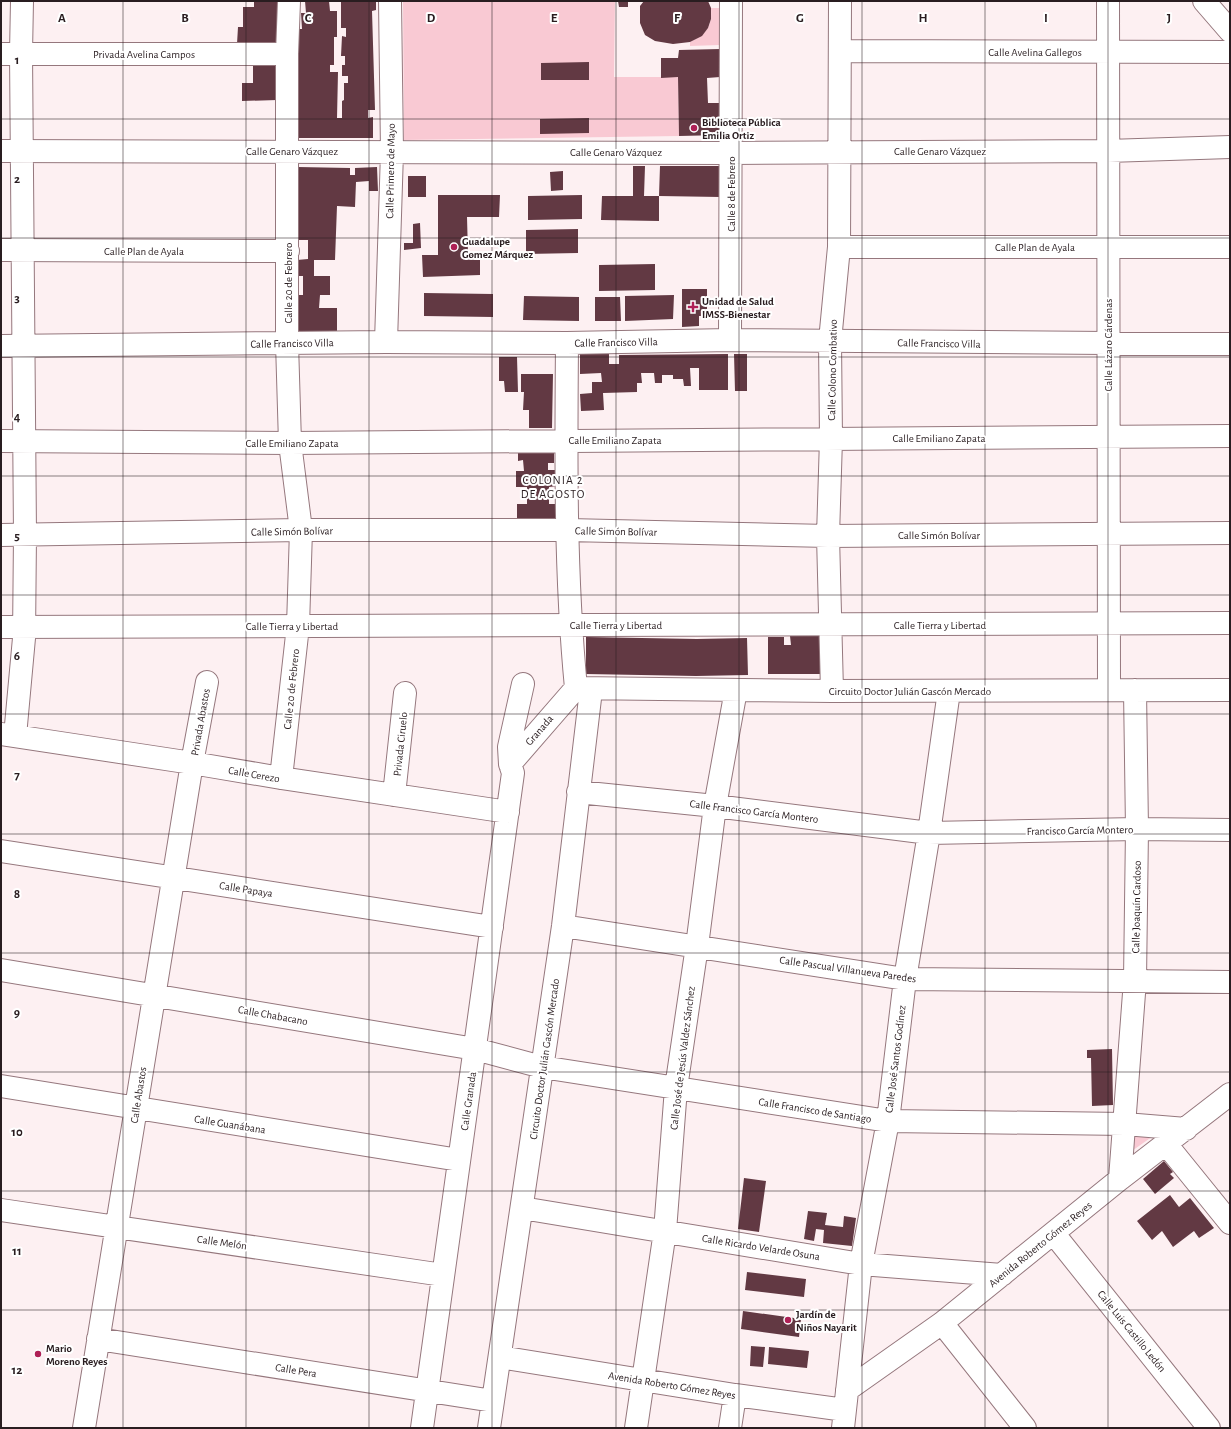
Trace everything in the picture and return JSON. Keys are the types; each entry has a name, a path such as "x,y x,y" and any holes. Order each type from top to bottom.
{"street":[{"path":"8,735 24,627 23,151 11,54 22,1"},
{"name":"Calle 20 de Febrero","path":"281,778 298,626 301,530 290,443 287,151 287,54 289,1"},
{"name":"Calle Primero de Mayo","path":"386,342 392,152 390,1"},
{"name":"Calle 8 de Febrero","path":"730,340 731,1"},
{"name":"Calle Colono Combativo","path":"832,691 828,536 831,439 830,341 839,247 840,1"},
{"name":"Calle Lázaro Cárdenas","path":"1108,1 1109,690"},
{"path":"1204,1 1230,31"},
{"name":"Calle Avelina Gallegos","path":"840,51 1230,52"},
{"name":"Privada Avelina Campos","path":"11,54 287,54"},
{"name":"Calle Genaro Vázquez","path":"1,151 731,153 839,151 1108,151 1230,147"},
{"name":"Calle Plan de Ayala","path":"839,247 1230,247"},
{"name":"Calle Plan de Ayala","path":"1,250 288,251"},
{"name":"Calle Francisco Villa","path":"1,346 386,342 566,343 730,340 1108,345 1230,344"},
{"path":"566,343 566,440 570,625 583,689"},
{"name":"Calle Emiliano Zapata","path":"1,441 290,443 1230,436"},
{"name":"Calle Simón Bolívar","path":"1,535 301,530 568,530 828,536 1230,534"},
{"name":"Calle Tierra y Libertad","path":"1,627 1230,623"},
{"name":"Privada Abastos","path":"192,763 207,682"},
{"name":"Calle Granada","path":"422,1428 508,812 511,768 509,747 523,684"},
{"name":"Circuito Doctor Julián Gascón Mercado","path":"489,1428 563,926 578,792 583,689 832,691 1230,690"},
{"name":"Granada","path":"511,768 583,689"},
{"name":"Calle José de Jesús Valdez Sánchez","path":"636,1428 665,1231 676,1088 697,946 715,806 736,690"},
{"name":"Calle Joaquín Cardoso","path":"1120,1179 1135,980 1137,830 1135,690"},
{"name":"Calle José Santos Godínez","path":"845,1410 861,1264 888,1121 905,979 929,833 949,691"},
{"name":"Privada Ciruelo","path":"394,795 405,693"},
{"name":"Calle Cerezo","path":"8,735 508,812"},
{"name":"Calle Abastos","path":"84,1428 192,763"},
{"name":"Calle Francisco García Montero","path":"578,792 715,806 929,833"},
{"name":"Francisco García Montero","path":"929,833 1230,830"},
{"name":"Calle Papaya","path":"1,851 492,927"},
{"name":"Calle Pascual Villanueva Paredes","path":"563,926 905,979 1230,982"},
{"name":"Calle Chabacano","path":"1,970 154,994 475,1049 542,1067"},
{"name":"Calle Francisco de Santiago","path":"542,1067 888,1121 1125,1124 1186,1129"},
{"name":"Calle Guanábana","path":"1,1086 459,1160"},
{"name":"Avenida Roberto Gómez Reyes","path":"500,1357 735,1395 845,1410 942,1323 1054,1234 1120,1179 1230,1094"},
{"path":"1166,1144 1230,1223"},
{"name":"Calle Ricardo Velarde Osuna","path":"522,1208 861,1264 1002,1275"},
{"name":"Calle Melón","path":"2,1215 117,1227 443,1275"},
{"name":"Calle Luis Castillo Ledón","path":"1054,1234 1209,1428"},
{"path":"942,1323 1025,1428"},
{"name":"Calle Pera","path":"98,1339 493,1401"},
{"path":"730,1428 735,1395"}],"shaded area":[{"path":"403,1 615,1 614,77 678,77 679,136 404,140"},
{"path":"711,8 720,8 720,45 690,46 690,42 701,36 707,29 711,20"},
{"path":"1133,1132 1156,1134 1129,1153"}],"building":[{"path":"254,1 278,1 279,44 237,44 238,27 243,27 243,7 254,7"},
{"path":"305,1 329,1 330,11 337,11 337,37 334,37 334,65 330,65 330,72 338,72 337,118 342,118 344,83 348,83 348,76 342,76 342,65 345,65 345,56 341,56 342,36 346,37 346,28 341,28 341,1 376,1 376,10 372,11 375,110 368,110 368,118 373,117 373,138 297,138 299,29 302,29 301,13 306,13"},
{"path":"618,1 628,1 628,7 619,7"},
{"path":"644,1 708,1 711,8 711,19 708,28 702,36 690,42 673,44 655,41 645,35 640,23 640,6"},
{"path":"720,49 720,77 707,78 708,103 721,103 721,135 679,136 678,77 661,78 661,58 678,58 679,50"},
{"path":"589,62 589,80 541,80 541,63"},
{"path":"253,64 276,64 277,100 242,101 242,83 253,83"},
{"path":"589,118 589,133 540,134 540,119"},
{"path":"633,166 645,166 644,196 659,196 659,221 601,220 602,196 633,196"},
{"path":"660,166 720,166 720,197 659,196"},
{"path":"298,167 350,168 350,175 355,175 355,168 377,167 378,191 369,191 369,181 356,182 355,207 337,206 335,260 314,260 314,276 330,276 330,295 320,295 319,308 337,308 337,331 299,332 299,295 303,295 303,276 296,276 297,260 308,259 308,240 297,240"},
{"path":"563,171 563,190 551,191 550,172"},
{"path":"408,176 426,176 426,197 408,197"},
{"path":"438,195 500,195 499,217 467,217 468,254 480,254 480,275 423,277 422,255 438,255"},
{"path":"582,195 582,219 528,220 528,196"},
{"path":"420,223 421,248 404,250 404,243 413,243 413,224"},
{"path":"578,229 578,253 526,254 526,230"},
{"path":"655,264 655,290 599,291 599,265"},
{"path":"682,289 707,289 707,316 699,316 699,326 682,327"},
{"path":"424,293 493,294 493,317 424,316"},
{"path":"674,295 673,319 625,321 625,296"},
{"path":"524,296 579,297 579,321 523,320"},
{"path":"595,297 620,297 621,321 595,321"},
{"path":"580,354 609,354 609,364 619,364 619,355 728,354 728,390 699,390 699,368 690,368 691,386 684,386 683,379 673,379 673,375 662,375 662,383 655,383 654,373 641,373 642,383 637,383 637,392 603,393 604,410 581,411 580,394 592,393 592,382 602,382 601,373 580,374"},
{"path":"734,354 747,354 747,391 735,391"},
{"path":"499,357 517,357 518,392 505,392 504,381 499,381"},
{"path":"521,374 553,374 552,428 529,428 529,410 523,410 524,392 521,392"},
{"path":"554,448 554,463 548,463 548,470 557,470 557,486 549,487 549,504 557,504 557,522 517,523 517,504 527,504 527,487 516,487 516,471 524,471 523,460 518,461 518,450"},
{"path":"821,634 822,674 768,674 768,637 784,637 784,645 791,645 790,636"},
{"path":"586,637 697,639 747,638 748,675 696,676 586,674"},
{"path":"1112,1049 1113,1105 1092,1106 1091,1058 1087,1058 1087,1050"},
{"path":"1164,1161 1173,1172 1170,1174 1174,1178 1155,1194 1143,1179"},
{"path":"744,1178 766,1181 759,1232 738,1229"},
{"path":"1170,1195 1179,1207 1190,1198 1214,1228 1199,1238 1194,1231 1173,1247 1162,1231 1152,1240 1137,1221"},
{"path":"808,1211 827,1213 825,1225 843,1227 844,1216 856,1218 852,1246 823,1243 824,1230 816,1229 814,1241 804,1239"},
{"path":"747,1272 806,1279 804,1297 745,1290"},
{"path":"743,1311 801,1319 799,1337 741,1329"},
{"path":"751,1346 765,1347 763,1367 750,1366"},
{"path":"769,1347 809,1351 807,1368 768,1364"}],"place":[{"name":"Biblioteca Pública Emilia Ortiz","path":"694,128"},
{"name":"Guadalupe Gomez Márquez","path":"454,247"},
{"name":"Unidad de Salud IMSS-Bienestar","path":"693,307"},
{"name":"Jardín de Niños Nayarit","path":"788,1320"},
{"name":"Mario Moreno Reyes","path":"38,1354"}],"district":[{"name":"COLONIA 2 DE AGOSTO","path":"553,487"}]}
